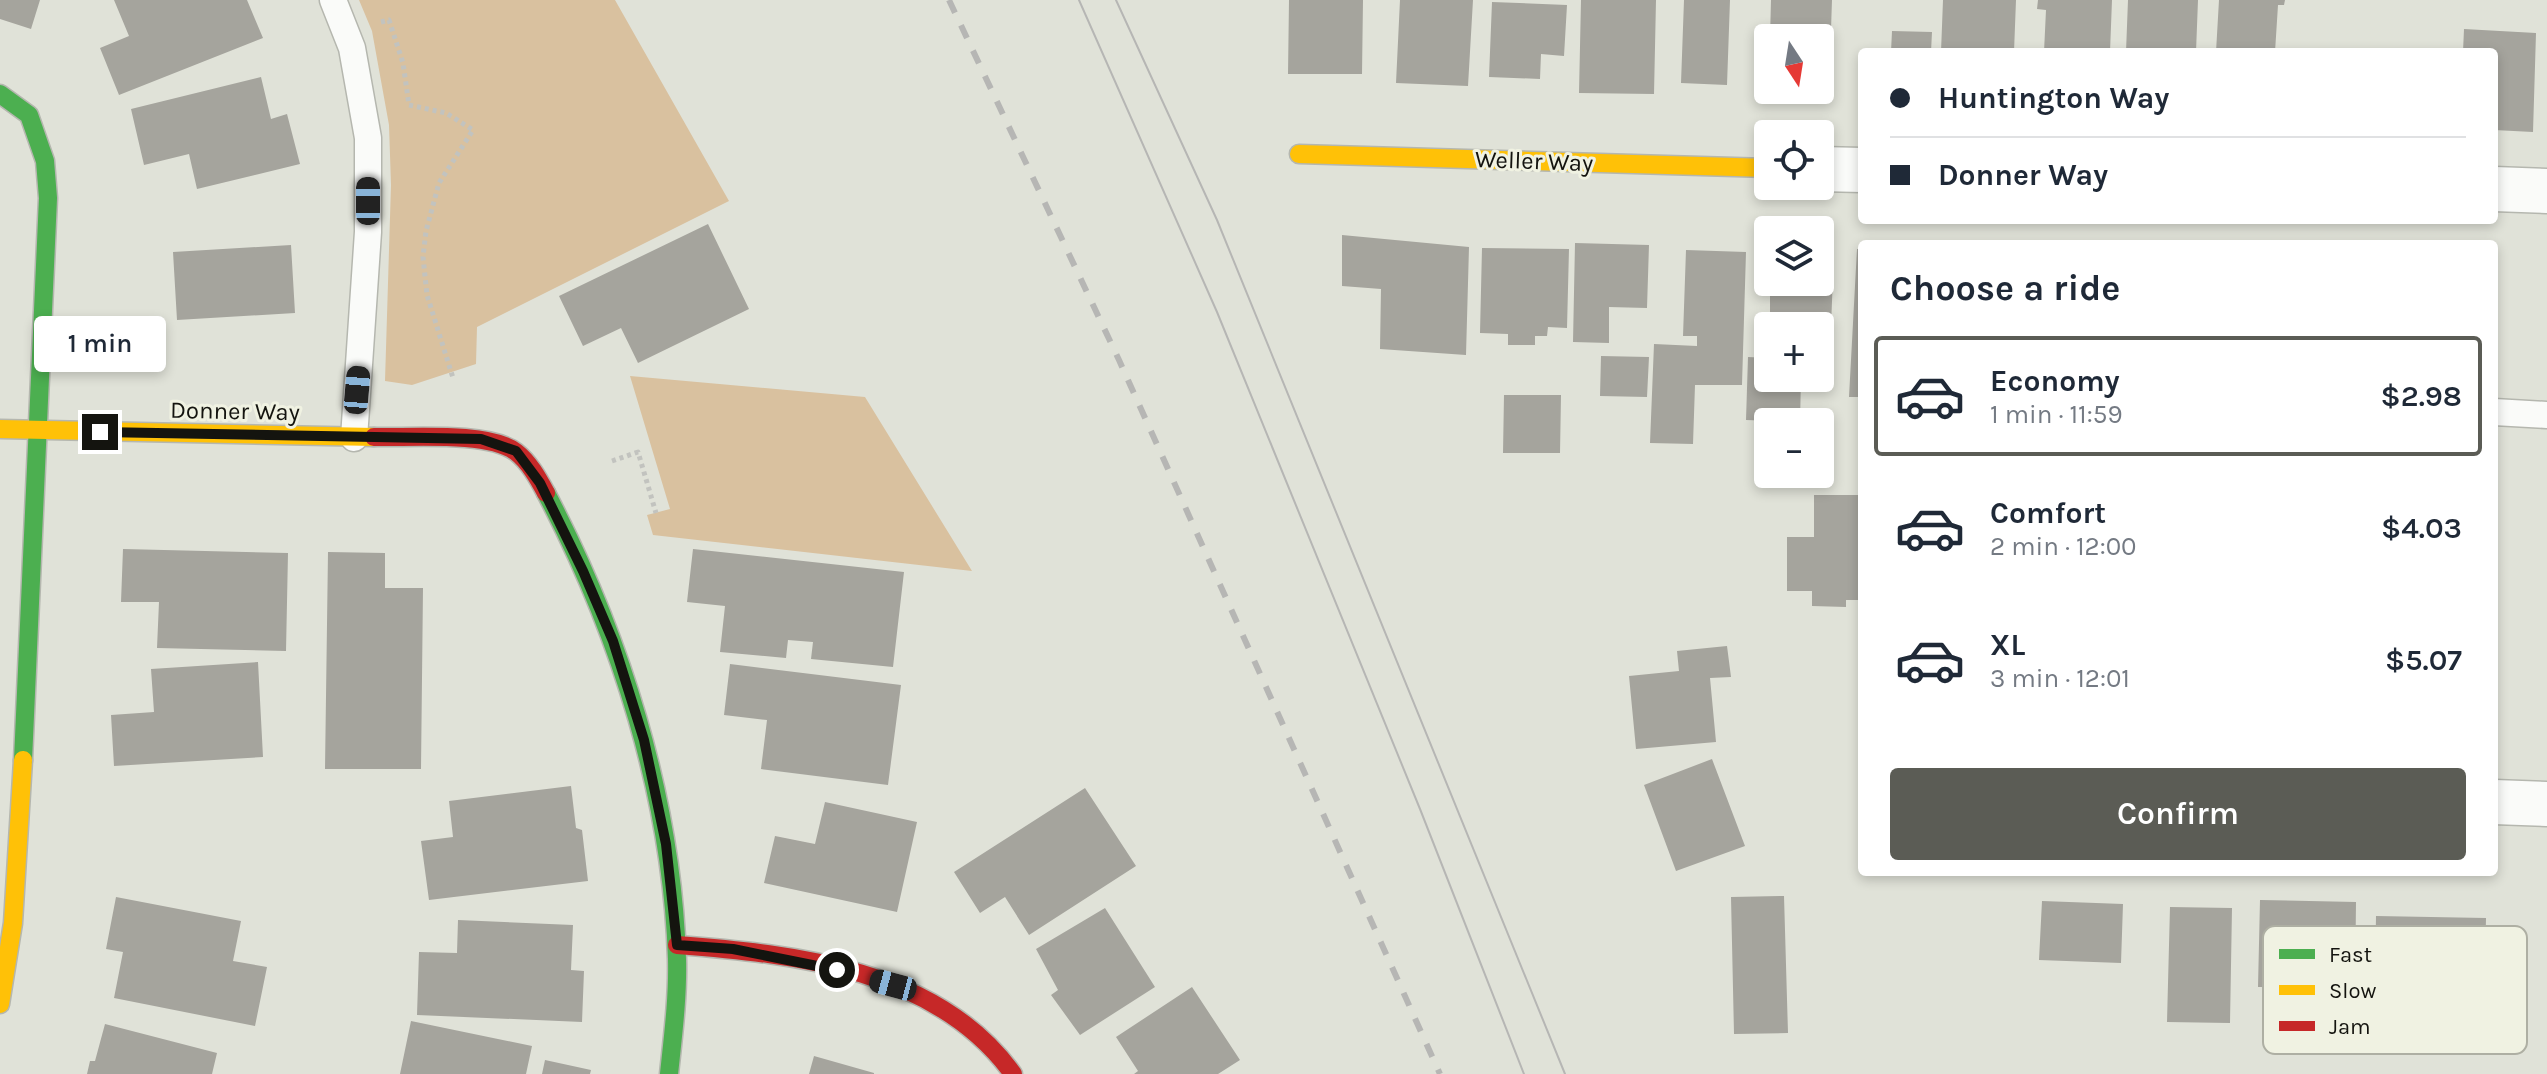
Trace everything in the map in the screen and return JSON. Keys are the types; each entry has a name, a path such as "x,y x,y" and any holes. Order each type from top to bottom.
{"street":[{"path":"0,94 29,115 45,161 48,198 21,795 13,923 0,1004"},
{"name":"Weller Way","path":"1299,154 1754,168"},
{"path":"1834,169 1858,170"},
{"path":"2498,189 2547,191"},
{"name":"Donner Way","path":"0,429 481,439 516,451 540,483 557,514 613,641 644,740 666,844 677,945"},
{"path":"2498,802 2547,804"},
{"path":"669,1074 677,945 733,949 809,962 893,985 952,1013 1013,1074"}],"lane":[{"path":"333,0 352,48 368,138 368,232 354,438"},
{"path":"2498,412 2547,415"}],"path":[{"path":"370,26 389,20 403,63 409,105 446,113 473,130 439,183 426,231 423,257 427,295 453,378"},
{"path":"612,461 638,452 656,513"}],"shaded area":[{"path":"359,0 615,0 729,201 477,327 476,364 412,385 385,381 391,185 389,125 372,31"},
{"path":"630,376 865,397 972,571 653,535 647,515 670,509"}],"building":[{"path":"0,0 40,0 31,29 0,19"},
{"path":"114,0 247,0 263,38 119,95 100,48 129,36"},
{"path":"1289,0 1363,0 1362,74 1288,74"},
{"path":"1400,0 1473,0 1468,86 1396,83"},
{"path":"1581,0 1656,0 1654,94 1579,93"},
{"path":"1684,0 1730,0 1727,85 1681,83"},
{"path":"1771,0 1832,0 1831,24 1770,24"},
{"path":"1943,0 2016,0 2014,48 1941,48"},
{"path":"2038,0 2112,0 2110,48 2044,48 2046,10 2037,9"},
{"path":"2128,0 2198,0 2196,48 2126,48"},
{"path":"2219,0 2285,0 2284,5 2278,5 2275,48 2216,48"},
{"path":"1492,2 1567,5 1564,56 1541,54 1540,79 1489,77"},
{"path":"2464,29 2536,33 2533,132 2498,130 2498,48 2463,48"},
{"path":"1892,31 1932,32 1931,48 1891,48"},
{"path":"261,77 271,119 287,114 300,164 197,189 189,154 144,165 131,109"},
{"path":"708,224 749,309 638,363 621,328 583,346 559,296"},
{"path":"1342,235 1469,247 1466,355 1380,349 1381,289 1342,286"},
{"path":"1575,243 1649,245 1647,308 1609,307 1609,343 1573,342"},
{"path":"291,245 295,313 177,320 173,252"},
{"path":"1482,248 1569,249 1567,328 1548,327 1547,336 1535,336 1535,345 1508,345 1508,334 1480,333"},
{"path":"1857,249 1858,249 1858,397 1849,397"},
{"path":"1686,250 1746,252 1742,385 1695,385 1693,444 1650,443 1654,344 1697,346 1697,336 1683,336"},
{"path":"1770,296 1832,296 1832,312 1770,312"},
{"path":"1601,356 1649,357 1647,397 1600,396"},
{"path":"1748,357 1754,357 1754,392 1801,392 1800,408 1754,408 1754,420 1746,420"},
{"path":"1504,395 1561,395 1560,453 1503,453"},
{"path":"1814,495 1858,495 1858,600 1846,600 1846,607 1812,606 1812,591 1787,591 1787,537 1814,537"},
{"path":"123,549 288,553 286,651 157,648 159,602 121,602"},
{"path":"693,549 904,572 893,667 811,659 813,642 788,640 786,658 720,652 725,606 687,602"},
{"path":"328,552 385,553 385,588 423,588 421,769 325,769"},
{"path":"1727,646 1731,677 1710,678 1716,742 1636,749 1629,676 1679,671 1677,651"},
{"path":"258,662 263,757 114,766 111,715 154,712 151,669"},
{"path":"730,664 901,685 888,785 761,769 767,720 724,715"},
{"path":"1712,759 1745,846 1676,871 1644,785"},
{"path":"571,786 576,828 582,830 588,881 429,900 421,841 453,837 449,801"},
{"path":"1085,788 1136,866 1029,935 1005,897 980,913 954,872"},
{"path":"825,802 917,822 897,912 764,883 775,836 815,844"},
{"path":"1784,896 1788,1033 1734,1034 1731,897"},
{"path":"116,897 241,921 233,961 267,967 255,1026 114,998 123,952 106,949"},
{"path":"2260,900 2356,902 2356,926 2263,926 2263,987 2258,987"},
{"path":"2042,901 2123,904 2121,963 2039,960"},
{"path":"2170,907 2232,908 2230,1023 2167,1022"},
{"path":"1105,908 1155,987 1080,1035 1051,995 1058,990 1036,949"},
{"path":"2376,916 2486,918 2486,926 2376,926"},
{"path":"458,920 573,925 571,970 584,971 582,1022 417,1015 419,952 457,953"},
{"path":"1192,987 1240,1060 1218,1074 1134,1074 1138,1071 1116,1037"},
{"path":"411,1021 532,1046 526,1074 400,1074"},
{"path":"105,1024 217,1053 212,1074 87,1074 90,1061 95,1061"},
{"path":"814,1056 874,1073 874,1074 809,1074"},
{"path":"545,1060 591,1070 590,1074 542,1074"}],"tram line":[{"path":"1079,0 1217,312 1420,809 1524,1074"},
{"path":"1116,0 1217,220 1565,1074"}],"railway":[{"path":"949,0 1119,360 1440,1074"}],"traffic: fast":[{"path":"0,94 29,115 45,161 48,198 23,760"},
{"path":"546,493 573,547 619,660 653,778 665,838 677,959 669,1074"}],"traffic: slow":[{"path":"1299,154 1754,168"},
{"path":"0,429 374,437"},
{"path":"0,1004 13,923 23,760"}],"traffic: jam":[{"path":"374,437 468,438 504,445 525,461 546,493"},
{"path":"677,945 815,962 905,989 945,1011 982,1039 1013,1074"}],"route":[{"path":"100,432 481,439 516,451 540,483 557,514 613,641 644,740 666,844 677,945 733,949 837,970"}]}
